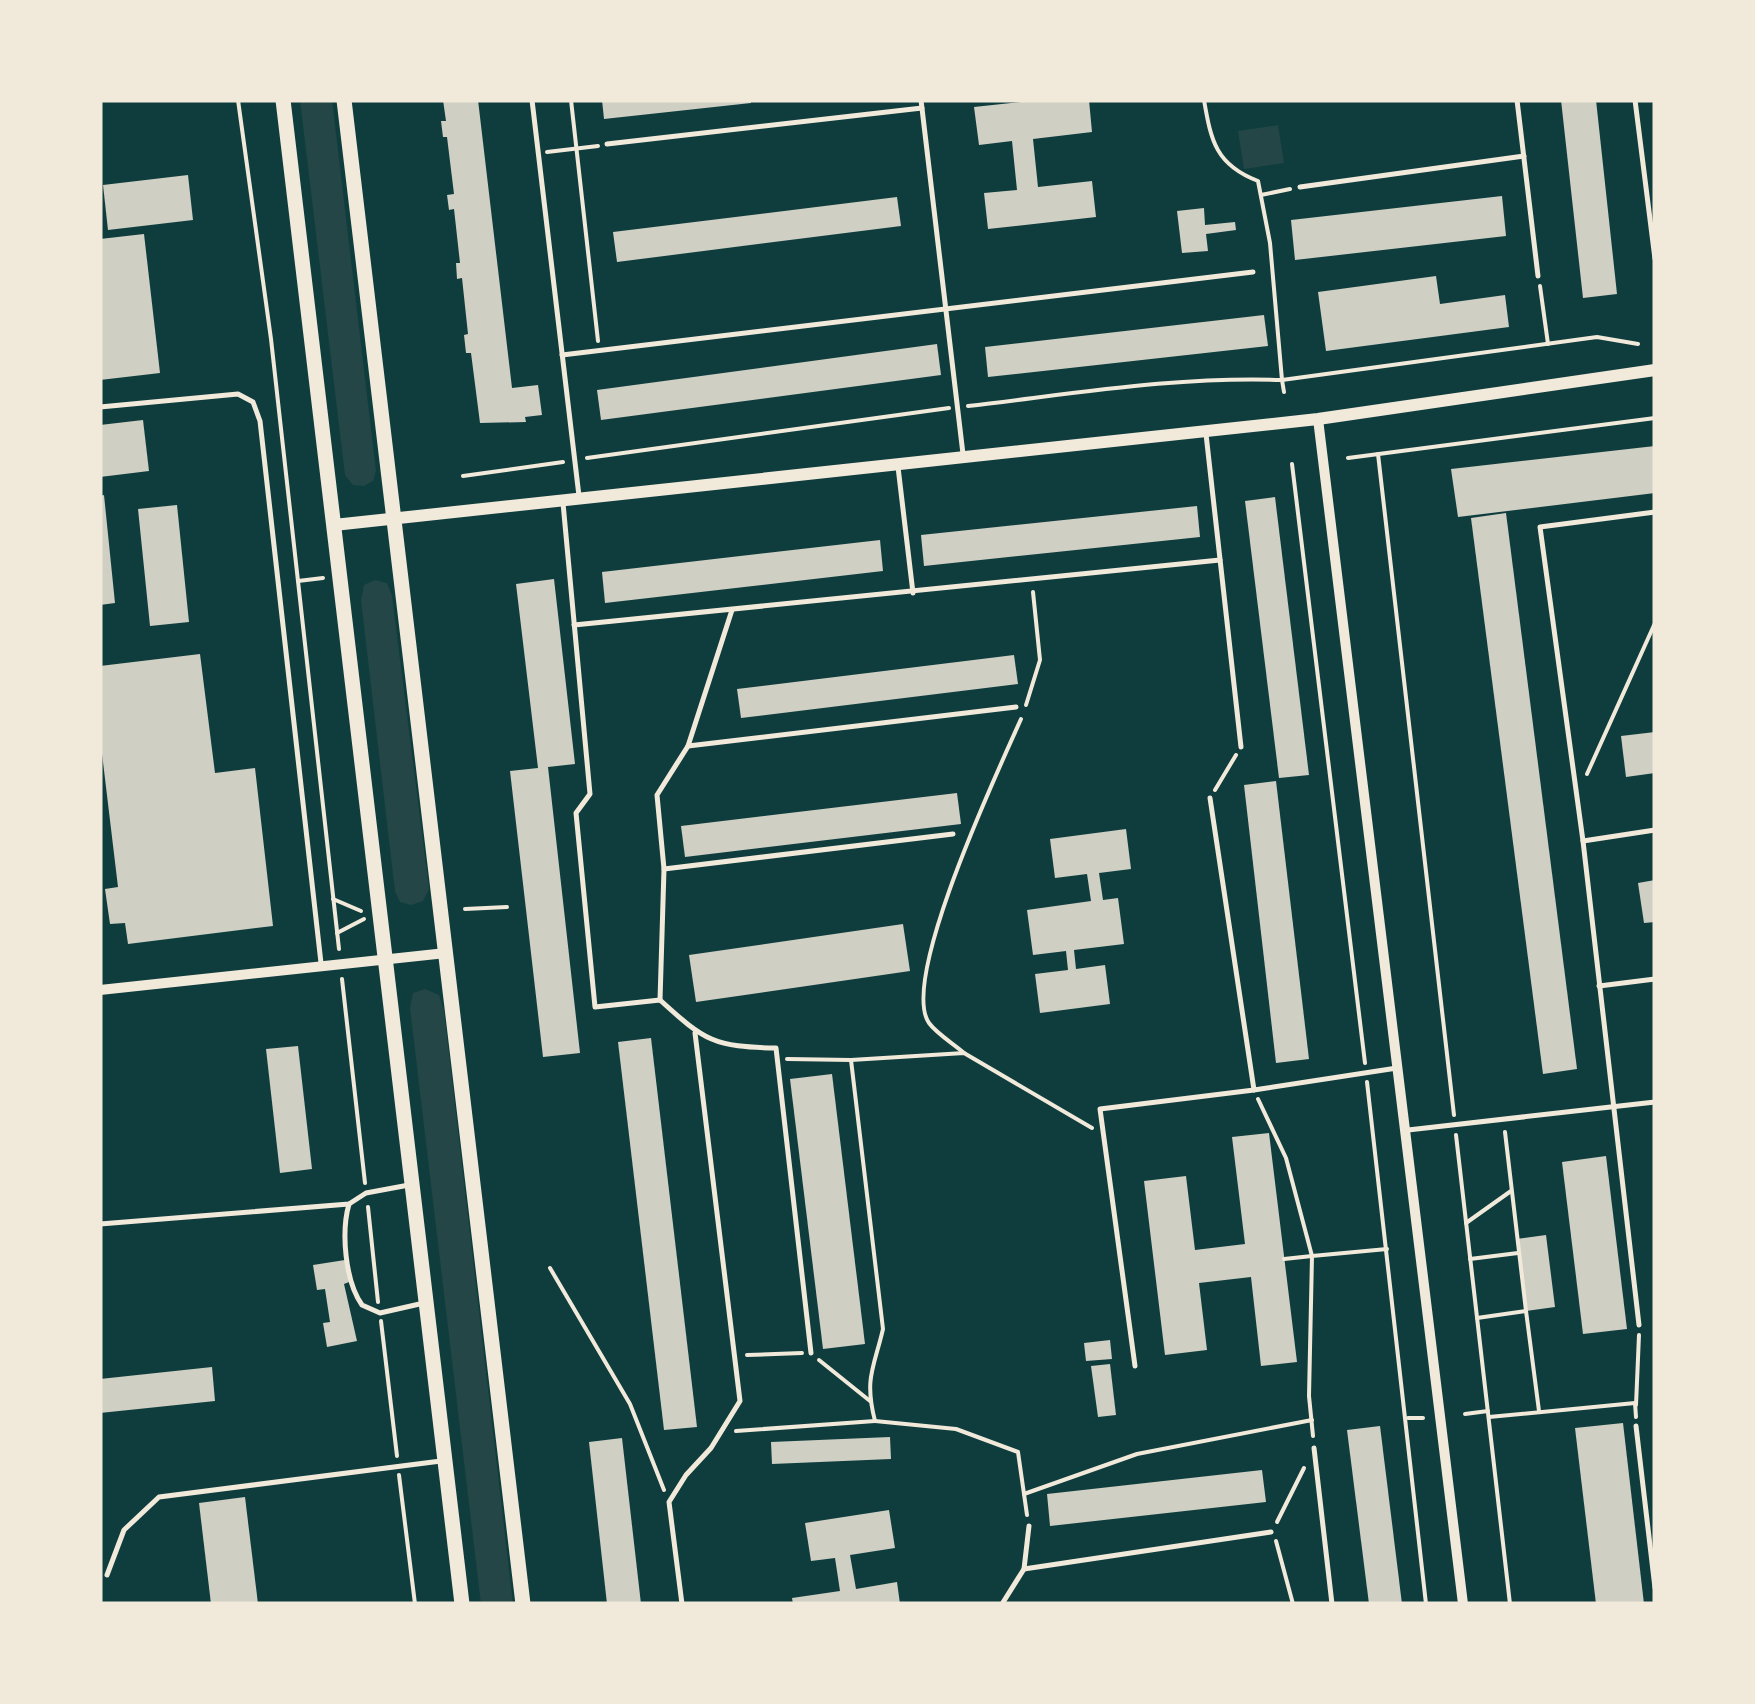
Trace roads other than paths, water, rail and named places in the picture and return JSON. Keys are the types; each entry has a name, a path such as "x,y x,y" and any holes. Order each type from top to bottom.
{"main road":[{"path":"283,100 462,1604"},
{"path":"344,100 524,1604"}],"street":[{"path":"334,525 1318,419 1655,370"},
{"path":"1318,419 1463,1604"},
{"path":"100,990 446,953"}],"lane":[{"path":"532,100 579,498"},
{"path":"1517,100 1538,276"},
{"path":"1635,100 1655,259"},
{"path":"607,144 922,104 963,457"},
{"path":"1300,188 1524,156"},
{"path":"562,356 1253,272"},
{"path":"100,407 238,394 253,402 257,411 322,966"},
{"path":"1206,431 1242,746"},
{"path":"897,464 913,593"},
{"path":"563,500 590,794 576,813 596,1006 660,1000 694,1031 737,1047 776,1048 811,1353"},
{"path":"1639,1325 1583,841 1540,527 1655,512"},
{"path":"574,625 1220,560"},
{"path":"660,1000 664,869 658,795 688,746 732,610"},
{"path":"688,746 1016,707"},
{"path":"1210,798 1254,1090"},
{"path":"1583,841 1655,830"},
{"path":"664,869 953,834"},
{"path":"1598,986 1655,978"},
{"path":"682,1604 669,1502 740,1401 694,1031"},
{"path":"1135,1366 1100,1110 1397,1068"},
{"path":"1405,1130 1655,1102"},
{"path":"100,1224 349,1204 366,1193 412,1184"},
{"path":"349,1204 344,1222 356,1296 362,1305 380,1313 425,1303"},
{"path":"1636,1426 1655,1588"},
{"path":"1314,1448 1332,1604"},
{"path":"107,1576 124,1530 159,1498 444,1460"},
{"path":"1002,1604 1024,1569 1029,1526"},
{"path":"1024,1569 1271,1532"}]}
